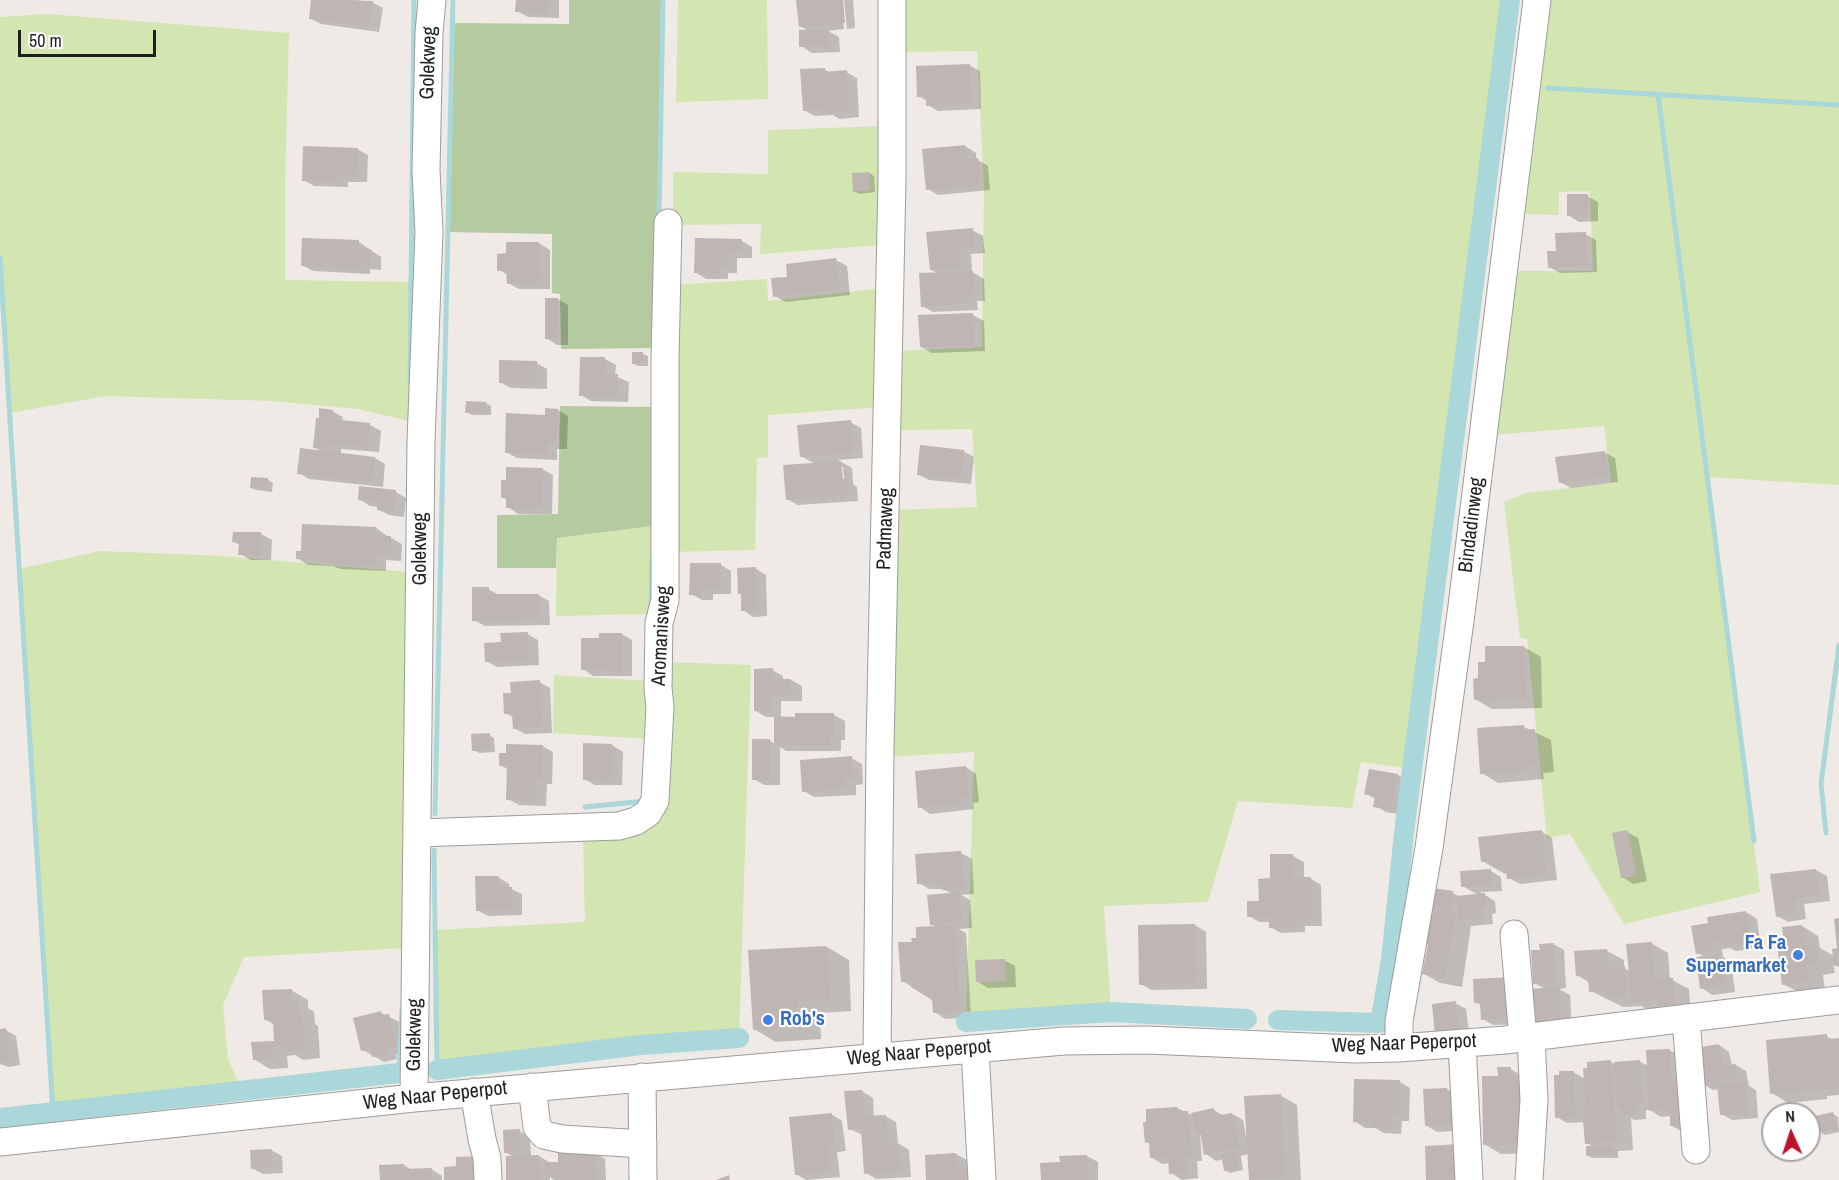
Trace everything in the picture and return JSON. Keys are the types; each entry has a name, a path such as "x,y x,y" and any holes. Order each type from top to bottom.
{"street":[{"name":"Golekweg","path":"414,1098 421,441 429,232 426,170 429,33 432,0"},
{"name":"Padmaweg","path":"877,1057 880,746 892,180 892,0"},
{"name":"Bindadinweg","path":"1400,1048 1399,1021 1429,848 1462,606 1537,0"},
{"name":"Aromanisweg","path":"418,833 619,826 636,821 648,813 655,801 660,707 658,623 665,600 664,360 668,223"},
{"path":"1514,934 1534,1100 1529,1180"},
{"name":"Weg Naar Peperpot","path":"0,1142 474,1092 1064,1041 1147,1040 1400,1048 1527,1038 1839,1000"},
{"path":"1686,1018 1696,1150"},
{"path":"1462,1043 1469,1180"},
{"path":"975,1049 981,1180"},
{"path":"642,1077 643,1180"},
{"path":"532,1087 537,1127 544,1135 562,1139 643,1144"},
{"path":"474,1092 487,1158 488,1180"}],"green space":[{"path":"569,0 663,0 656,348 561,349 560,294 552,293 552,234 449,232 453,23 569,24"},
{"path":"678,0 767,0 768,99 676,102"},
{"path":"899,0 1510,0 1412,769 1361,762 1352,808 1238,801 1208,902 1104,906 1111,1012 966,1022 974,752 886,757 892,510 977,507 972,429 894,430 894,351 982,347 984,185 977,51 899,52"},
{"path":"1547,0 1839,0 1839,485 1707,477 1760,892 1624,924 1570,834 1547,838 1527,639 1520,638 1504,502 1526,493 1611,483 1604,426 1491,435 1510,271 1593,271 1590,191 1559,192 1559,215 1520,214"},
{"path":"47,14 289,33 285,280 411,282 409,421 358,409 272,401 106,396 10,413 0,258 0,17"},
{"path":"885,126 882,245 760,254 761,224 673,225 673,172 768,174 768,130"},
{"path":"767,279 768,301 883,288 882,407 768,415 768,457 757,458 755,550 669,552 671,285"},
{"path":"560,406 655,407 652,526 557,538 556,568 497,568 497,515 558,514"},
{"path":"652,526 650,614 556,616 557,538"},
{"path":"100,551 222,556 408,572 404,948 244,957 223,1005 228,1059 242,1091 53,1113 19,569"},
{"path":"663,662 751,665 739,1038 641,1045 437,1070 435,930 585,922 583,837 638,826"},
{"path":"554,675 649,681 648,739 553,733"}],"building":[{"path":"311,0 373,1 369,27 309,19"},
{"path":"516,0 549,0 548,13 515,12"},
{"path":"796,0 843,0 845,23 799,27"},
{"path":"829,29 829,46 799,47 799,30"},
{"path":"970,64 971,104 926,106 926,96 917,97 916,66"},
{"path":"825,68 825,72 847,70 849,112 828,113 827,109 803,111 800,69"},
{"path":"965,145 967,159 978,158 980,185 926,190 922,149"},
{"path":"303,146 358,148 357,177 338,176 338,182 302,181"},
{"path":"869,172 870,190 853,192 852,173"},
{"path":"1567,194 1588,194 1588,216 1567,216"},
{"path":"973,228 974,248 960,249 962,267 930,270 926,232"},
{"path":"1586,232 1587,266 1548,268 1547,251 1556,251 1555,233"},
{"path":"302,238 359,240 359,249 371,249 370,264 360,264 360,269 301,266"},
{"path":"695,238 742,239 742,253 727,252 727,268 718,268 718,274 694,273"},
{"path":"506,242 539,242 540,284 507,284 506,270 497,271 497,254 506,253"},
{"path":"836,258 840,289 773,297 771,278 787,277 786,264"},
{"path":"973,271 974,295 967,296 967,304 921,307 919,273"},
{"path":"545,298 558,298 557,339 545,339"},
{"path":"973,313 974,346 920,347 918,315"},
{"path":"632,352 643,352 643,364 632,364"},
{"path":"580,357 605,357 605,374 618,374 618,396 579,396"},
{"path":"499,360 537,361 536,384 499,383"},
{"path":"466,401 486,402 486,413 465,413"},
{"path":"319,408 333,410 332,419 370,423 368,447 331,444 330,449 313,448"},
{"path":"545,408 558,409 557,443 547,443 547,454 505,453 506,413 545,415"},
{"path":"851,420 853,453 800,457 797,425"},
{"path":"920,445 964,450 961,479 917,475"},
{"path":"300,448 375,457 372,482 297,474"},
{"path":"1605,451 1608,477 1559,483 1555,457"},
{"path":"841,461 843,479 847,479 848,496 786,500 783,465"},
{"path":"506,467 543,468 542,508 506,508 506,498 501,498 501,480 506,480"},
{"path":"251,477 268,478 268,490 250,488"},
{"path":"359,486 396,490 394,512 377,510 377,503 358,500"},
{"path":"302,524 376,527 376,535 391,536 391,556 376,555 375,566 328,564 328,561 296,559 296,551 301,551"},
{"path":"233,532 261,532 261,555 238,555 239,543 232,542"},
{"path":"690,563 721,563 721,589 702,589 702,595 689,595"},
{"path":"756,567 757,611 741,611 737,568"},
{"path":"472,587 489,587 489,594 539,594 539,619 472,621"},
{"path":"528,632 529,660 485,662 484,643 501,642 500,633"},
{"path":"599,633 622,633 622,671 581,670 581,638 599,638"},
{"path":"1485,646 1524,646 1526,699 1474,700 1473,679 1478,678 1478,662 1485,662"},
{"path":"773,668 772,679 791,679 791,696 771,696 771,712 754,711 754,669"},
{"path":"540,680 542,727 513,729 512,714 504,714 503,693 511,693 510,682"},
{"path":"795,713 834,713 834,735 830,735 830,746 774,745 774,716 795,717"},
{"path":"1524,725 1524,730 1535,729 1538,764 1527,764 1528,771 1480,774 1477,728"},
{"path":"490,733 490,750 472,751 471,734"},
{"path":"752,739 770,739 770,780 752,780"},
{"path":"583,743 612,744 612,780 583,780"},
{"path":"506,744 543,745 542,779 536,779 536,801 506,800 507,766 499,766 499,753 506,753"},
{"path":"852,756 853,779 845,779 846,789 802,792 800,760"},
{"path":"966,766 969,796 963,797 964,803 918,808 915,771"},
{"path":"1369,769 1398,774 1392,810 1373,807 1375,796 1364,794"},
{"path":"1542,830 1547,875 1507,879 1506,867 1493,868 1492,861 1481,862 1478,837"},
{"path":"1627,830 1637,875 1621,878 1612,833"},
{"path":"961,851 964,888 942,890 942,883 917,884 915,854"},
{"path":"1270,854 1293,854 1293,877 1311,877 1312,920 1295,920 1295,927 1269,928 1269,917 1247,917 1247,901 1259,901 1258,879 1270,878"},
{"path":"1491,869 1492,885 1461,887 1460,871"},
{"path":"1816,869 1820,895 1794,899 1796,914 1776,917 1770,874"},
{"path":"475,876 499,876 499,887 512,887 512,910 476,911"},
{"path":"1433,888 1453,891 1450,911 1456,912 1445,978 1422,974 1428,944 1424,943"},
{"path":"960,892 962,922 930,925 927,895"},
{"path":"1485,893 1486,908 1481,908 1483,918 1459,921 1456,896"},
{"path":"1746,911 1751,942 1724,946 1723,942 1711,943 1713,951 1696,954 1691,926 1708,923 1707,917"},
{"path":"1839,918 1839,966 1834,966 1832,949 1837,948 1834,919"},
{"path":"1195,924 1196,983 1139,985 1138,925"},
{"path":"955,925 960,1012 933,1013 932,1000 911,987 911,982 901,982 898,942 912,942 911,938 916,938 916,927"},
{"name":"Fa Fa Supermarket","path":"1802,925 1805,945 1816,944 1819,964 1807,966 1809,981 1782,985 1777,943 1784,942 1782,927"},
{"path":"1652,942 1655,979 1673,978 1675,1004 1657,1006 1657,1000 1632,1003 1626,944"},
{"path":"1554,943 1556,983 1533,984 1531,950 1540,950 1539,944"},
{"path":"827,946 830,999 798,1001 800,1027 753,1030 748,950"},
{"path":"1607,949 1609,968 1625,966 1627,997 1605,999 1605,991 1589,992 1588,975 1576,976 1574,951"},
{"path":"1721,954 1725,986 1700,989 1696,957"},
{"path":"1005,959 1006,981 976,982 975,960"},
{"path":"1513,977 1513,1000 1506,1000 1506,1019 1481,1020 1480,1003 1474,1003 1473,979"},
{"path":"1560,987 1562,1021 1531,1023 1529,989"},
{"path":"292,989 292,1001 298,1001 299,1016 302,1015 304,1050 285,1051 284,1046 271,1047 272,1059 253,1060 251,1042 274,1041 273,1020 264,1020 262,990"},
{"path":"1456,1001 1459,1033 1435,1036 1432,1004"},
{"path":"381,1011 382,1015 389,1014 397,1047 386,1049 387,1053 372,1057 370,1049 361,1051 353,1018"},
{"path":"6,1028 9,1060 0,1061 0,1029"},
{"path":"1827,1034 1827,1039 1839,1038 1839,1089 1770,1094 1766,1040"},
{"path":"1719,1044 1723,1066 1736,1064 1738,1079 1701,1085 1695,1048"},
{"path":"1670,1049 1671,1081 1689,1080 1691,1125 1670,1126 1670,1110 1649,1111 1646,1050"},
{"path":"1611,1060 1617,1141 1585,1144 1582,1109 1586,1109 1583,1068 1587,1068 1587,1062"},
{"path":"1640,1060 1643,1104 1636,1105 1636,1114 1622,1115 1621,1107 1617,1107 1614,1062"},
{"path":"1497,1067 1511,1067 1511,1076 1527,1076 1528,1145 1483,1145 1482,1076 1498,1076"},
{"path":"1559,1071 1574,1071 1575,1117 1555,1118 1554,1075 1559,1075"},
{"path":"1354,1079 1400,1080 1399,1116 1391,1116 1391,1128 1371,1128 1372,1123 1353,1122"},
{"path":"1745,1082 1748,1113 1720,1115 1717,1084"},
{"path":"1447,1088 1447,1092 1458,1092 1459,1125 1425,1126 1423,1089"},
{"path":"862,1090 864,1116 886,1115 888,1143 898,1142 901,1171 864,1174 861,1128 848,1130 844,1091"},
{"path":"1281,1094 1285,1177 1249,1180 1244,1096"},
{"path":"1177,1107 1178,1111 1188,1111 1192,1155 1186,1156 1188,1173 1169,1174 1168,1157 1150,1158 1149,1142 1145,1143 1143,1122 1146,1122 1146,1109"},
{"path":"1214,1108 1215,1116 1232,1113 1240,1148 1204,1155 1200,1132 1196,1133 1191,1113"},
{"path":"1833,1112 1837,1129 1821,1132 1821,1115"},
{"path":"832,1113 835,1145 827,1146 830,1172 795,1175 789,1117"},
{"path":"520,1129 521,1152 504,1153 503,1130"},
{"path":"1460,1144 1462,1180 1426,1180 1425,1146"},
{"path":"1586,1146 1614,1146 1614,1156 1586,1156"},
{"path":"272,1149 273,1167 251,1169 250,1150"},
{"path":"558,1152 595,1152 596,1180 555,1180 555,1177 545,1177 545,1162 558,1162"},
{"path":"1236,1152 1239,1168 1224,1171 1221,1154"},
{"path":"956,1153 957,1167 965,1166 966,1180 926,1180 925,1155"},
{"path":"539,1155 540,1180 506,1180 506,1156"},
{"path":"1087,1155 1089,1180 1041,1180 1040,1163 1060,1162 1059,1156"},
{"path":"480,1156 480,1180 444,1180 444,1167 456,1166 456,1157"},
{"path":"404,1164 404,1169 432,1168 432,1180 380,1180 379,1165"},
{"path":"729,1175 730,1180 716,1180"}],"waterway":[{"path":"410,382 414,0"},
{"path":"435,814 453,0"},
{"path":"659,219 663,0"},
{"path":"1278,1020 1380,1023 1391,960 1404,833 1510,0"},
{"path":"1548,88 1839,105"},
{"path":"1658,94 1754,841"},
{"path":"0,258 53,1113"},
{"path":"651,606 652,558"},
{"path":"1826,833 1821,784 1839,645"},
{"path":"585,807 646,801"},
{"path":"434,850 437,1070"},
{"path":"399,1073 402,1010"},
{"path":"966,1022 1111,1012 1247,1019"},
{"path":"437,1070 641,1045 739,1038"},
{"path":"0,1118 399,1073"}],"place":[{"name":"Fa Fa Supermarket","path":"1798,955"},
{"name":"Rob's","path":"768,1020"}]}
